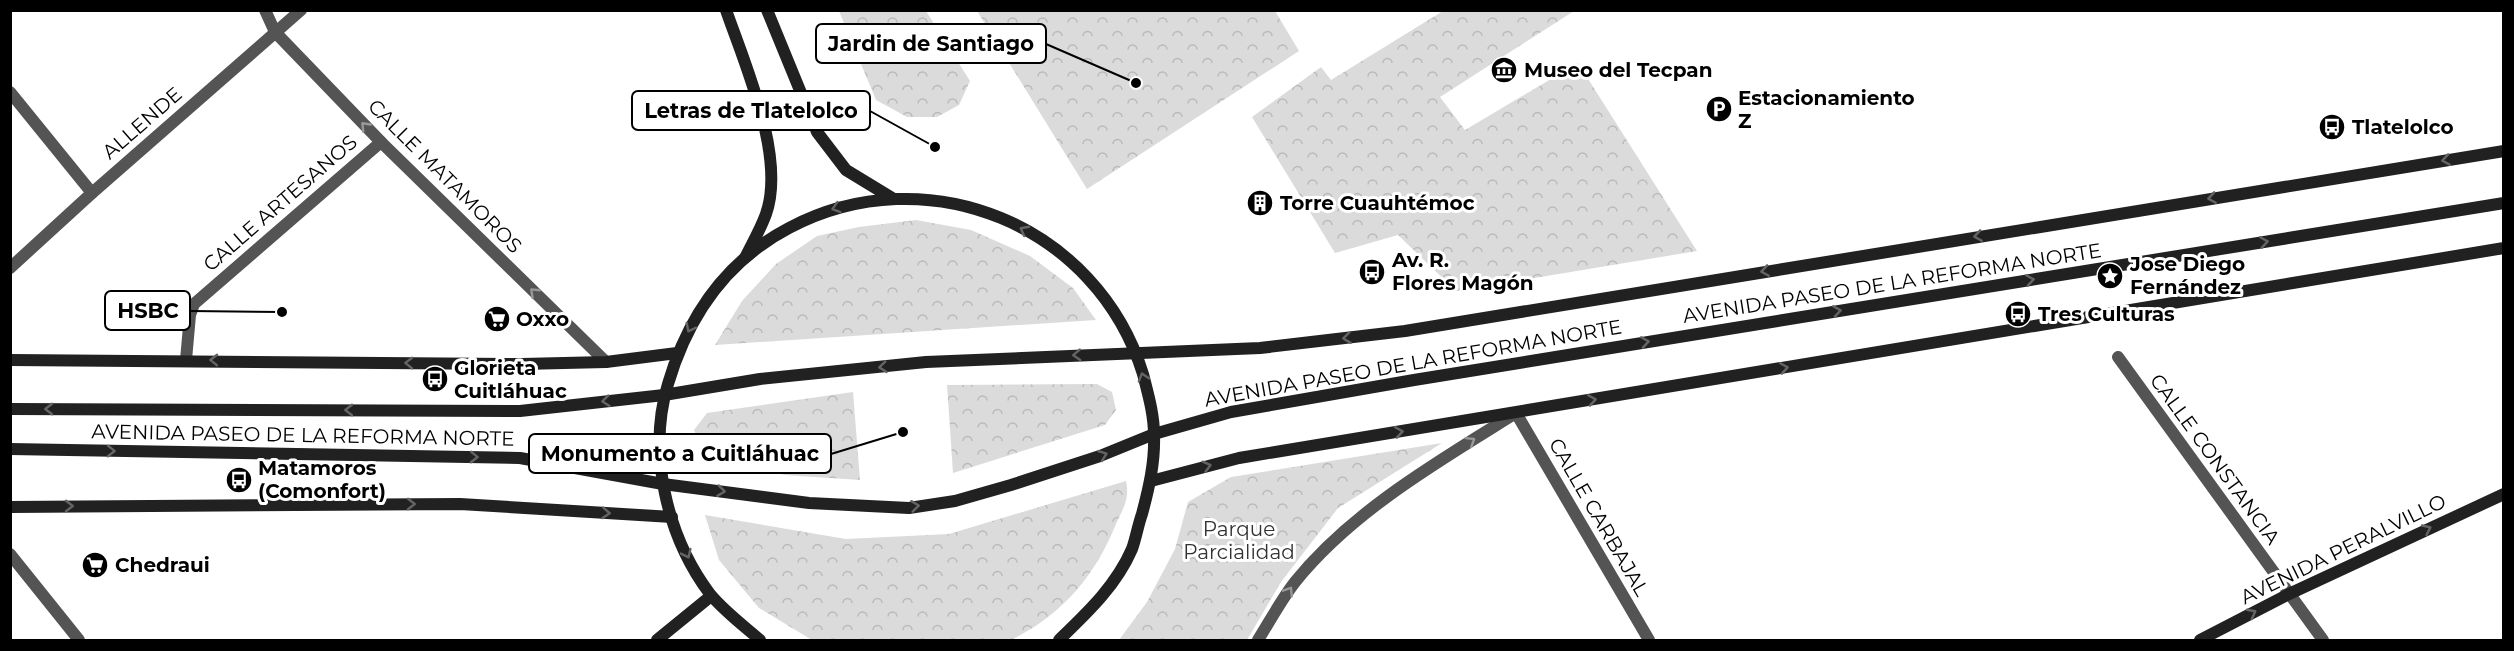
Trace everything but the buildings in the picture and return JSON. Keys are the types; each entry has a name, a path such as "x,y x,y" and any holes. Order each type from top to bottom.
{"main road":[{"path":"726,10 758,102 770,158 771,184 766,213 746,256"},
{"path":"767,10 817,132 846,170 892,198"},
{"name":"AVENIDA PASEO DE LA REFORMA NORTE","path":"10,409 520,411 664,395 760,379 926,362 1260,348 1405,331 2504,151"},
{"path":"760,640 711,596 686,555 663,484 660,437 664,395 677,353 701,307 725,275 746,256 778,234 814,215 852,203 892,198 945,201 997,215 1044,240 1085,274 1117,316 1136,352 1149,395 1154,434 1151,481 1132,549 1100,601 1059,640"},
{"name":"AVENIDA PASEO DE LA REFORMA NORTE","path":"10,449 519,458 663,484 809,503 909,508 956,501 1011,485 1100,456 1154,434 1230,412 2504,203"},
{"path":"1151,481 1239,458 2504,248"},
{"path":"10,360 522,364 606,362 677,353"},
{"name":"AVENIDA PERALVILLO","path":"2200,640 2289,594 2504,494"},
{"path":"10,507 460,504 672,517"},
{"path":"657,640 711,596"}],"street":[{"name":"CALLE MATAMOROS","path":"265,10 275,32 381,142 606,362"},
{"name":"ALLENDE","path":"10,268 301,10"},
{"path":"10,92 92,193"},
{"name":"CALLE ARTESANOS","path":"186,360 190,315 194,304 381,142"},
{"name":"CALLE CONSTANCIA","path":"2118,357 2324,640"},
{"path":"1258,640 1294,583 1327,547 1423,471 1516,413"},
{"name":"CALLE CARBAJAL","path":"1516,413 1649,640"},
{"path":"10,554 79,640"}],"green space":[{"path":"839,11 926,11 970,81 959,105 937,117 907,117 876,100"},
{"path":"977,11 1275,11 1299,51 1087,189"},
{"path":"1443,11 1574,11 1440,97 1465,130 1578,63 1697,251 1456,291 1398,235 1335,253 1252,117 1321,67 1331,80"},
{"path":"916,220 971,230 1030,256 1073,288 1096,320 715,345 742,301 776,264 817,236 859,227"},
{"path":"1097,384 1112,392 1116,410 1105,425 953,473 947,385"},
{"path":"853,392 860,480 785,475 723,461 700,445 694,430 707,413"},
{"name":"Parque Parcialidad","path":"1442,443 1338,508 1281,582 1247,640 1119,640 1147,602 1175,549 1188,502 1231,477"},
{"path":"1126,481 1127,493 1123,508 1108,543 1087,577 1075,592 1046,619 1011,640 812,640 759,608 719,560 705,515 846,539 949,534"}],"place":[{"name":"Museo del Tecpan","path":"1504,70"},
{"name":"Jardin de Santiago","path":"1136,83"},
{"name":"Estacionamiento Z","path":"1719,109"},
{"name":"Tlatelolco","path":"2332,127"},
{"name":"Letras de Tlatelolco","path":"935,147"},
{"name":"Torre Cuauhtémoc","path":"1260,203"},
{"name":"Av. R. Flores Magón","path":"1372,272"},
{"name":"Jose Diego Fernández","path":"2110,276"},
{"name":"HSBC","path":"282,312"},
{"name":"Tres Culturas","path":"2018,314"},
{"name":"Oxxo","path":"497,319"},
{"name":"Glorieta Cuitláhuac","path":"435,379"},
{"name":"Monumento a Cuitláhuac","path":"903,432"},
{"name":"Matamoros (Comonfort)","path":"239,480"},
{"name":"Chedraui","path":"95,565"}]}
